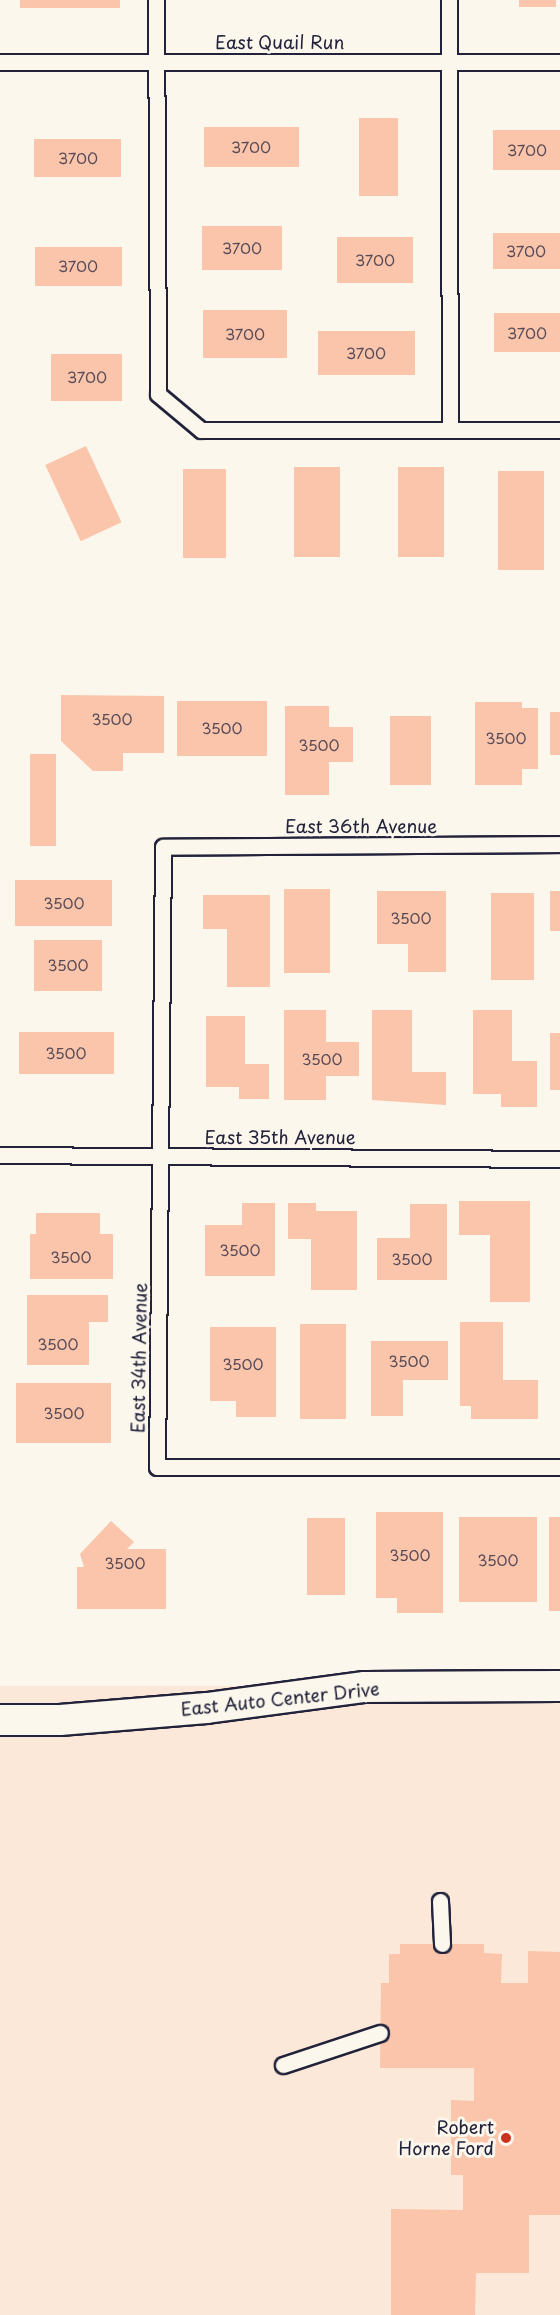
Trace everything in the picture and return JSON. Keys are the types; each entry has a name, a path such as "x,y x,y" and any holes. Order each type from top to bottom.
{"street":[{"name":"East Auto Center Drive","path":"0,1720 60,1720 207,1708 364,1687 560,1686"}],"lane":[{"path":"156,0 158,394 201,430 560,430"},
{"path":"449,0 450,430"},
{"name":"East Quail Run","path":"0,62 560,62"},
{"name":"East 36th Avenue","path":"163,847 560,844"},
{"name":"East 34th Avenue","path":"163,847 157,1467 560,1467"},
{"name":"East 35th Avenue","path":"0,1155 560,1158"},
{"path":"440,1901 442,1944"},
{"path":"283,2065 380,2033"}],"shaded area":[{"path":"0,1686 560,1686 560,2315 0,2315"}],"building":[{"path":"20,0 120,0 120,8 20,8"},
{"path":"519,0 556,0 556,7 519,7"},
{"path":"359,118 398,118 398,196 359,196"},
{"path":"204,127 299,127 299,167 204,167"},
{"path":"493,130 560,130 560,170 493,170"},
{"path":"34,139 121,139 121,177 34,177"},
{"path":"202,226 282,226 282,270 202,270"},
{"path":"493,233 560,233 560,269 493,269"},
{"path":"337,237 413,237 413,283 337,283"},
{"path":"35,247 122,247 122,286 35,286"},
{"path":"203,310 287,310 287,358 203,358"},
{"path":"494,313 560,313 560,352 494,352"},
{"path":"318,331 415,331 415,375 318,375"},
{"path":"51,354 122,354 122,401 51,401"},
{"path":"86,446 121,522 81,541 45,465"},
{"path":"294,467 340,467 340,557 294,557"},
{"path":"398,467 444,467 444,557 398,557"},
{"path":"183,469 226,469 226,558 183,558"},
{"path":"498,471 544,471 544,570 498,570"},
{"path":"61,695 164,696 164,753 123,753 123,771 93,771 61,741"},
{"path":"177,701 267,701 267,756 177,756"},
{"path":"475,702 522,702 522,708 538,708 538,769 522,769 522,785 475,785"},
{"path":"285,706 329,706 329,727 353,727 353,762 329,762 329,795 285,795"},
{"path":"550,712 560,712 560,755 550,755"},
{"path":"390,716 431,716 431,785 390,785"},
{"path":"30,754 56,754 56,846 30,846"},
{"path":"15,880 112,880 112,926 15,926"},
{"path":"284,889 330,889 330,973 284,973"},
{"path":"377,891 446,891 446,972 408,972 408,944 377,944"},
{"path":"550,891 560,891 560,931 550,931"},
{"path":"491,893 534,893 534,980 491,980"},
{"path":"203,895 270,895 270,987 227,987 227,929 203,929"},
{"path":"34,940 102,940 102,991 34,991"},
{"path":"284,1010 326,1010 326,1042 359,1042 359,1076 326,1076 326,1100 284,1100"},
{"path":"372,1010 412,1010 412,1072 446,1072 446,1105 372,1100"},
{"path":"473,1010 512,1010 512,1061 537,1061 537,1107 501,1107 501,1094 473,1094"},
{"path":"206,1016 245,1016 245,1064 269,1064 269,1099 239,1099 239,1087 206,1087"},
{"path":"19,1032 114,1032 114,1074 19,1074"},
{"path":"550,1033 560,1033 560,1090 550,1090"},
{"path":"459,1201 530,1201 530,1302 490,1302 490,1235 459,1235"},
{"path":"242,1203 275,1203 275,1276 205,1276 205,1225 242,1225"},
{"path":"288,1203 316,1203 316,1211 357,1211 357,1290 311,1290 311,1239 288,1239"},
{"path":"410,1204 447,1204 447,1280 377,1280 377,1238 410,1238"},
{"path":"36,1213 100,1213 100,1234 113,1234 113,1279 30,1279 30,1234 36,1234"},
{"path":"27,1295 108,1295 108,1322 89,1322 89,1365 27,1365"},
{"path":"460,1322 503,1322 503,1380 538,1380 538,1419 471,1419 471,1406 460,1406"},
{"path":"300,1324 346,1324 346,1419 300,1419"},
{"path":"210,1327 276,1327 276,1417 236,1417 236,1401 210,1401"},
{"path":"371,1341 448,1341 448,1380 403,1380 403,1416 371,1416"},
{"path":"16,1383 111,1383 111,1443 16,1443"},
{"path":"376,1512 443,1512 443,1613 397,1613 397,1598 376,1598"},
{"path":"459,1517 537,1517 537,1602 459,1602"},
{"path":"549,1517 560,1517 560,1611 549,1611"},
{"path":"307,1518 345,1518 345,1595 307,1595"},
{"path":"111,1521 134,1542 127,1549 166,1549 166,1609 77,1609 77,1567 84,1567 80,1554"},
{"name":"Robert Horne Ford","path":"400,1944 484,1944 484,1953 502,1954 501,1983 528,1983 528,1951 560,1952 560,2215 529,2215 529,2273 476,2273 475,2315 391,2315 391,2209 463,2210 463,2175 451,2175 451,2100 474,2101 474,2068 380,2068 381,1983 389,1983 389,1954 400,1954"}],"place":[{"name":"Robert Horne Ford","path":"506,2138"}]}
